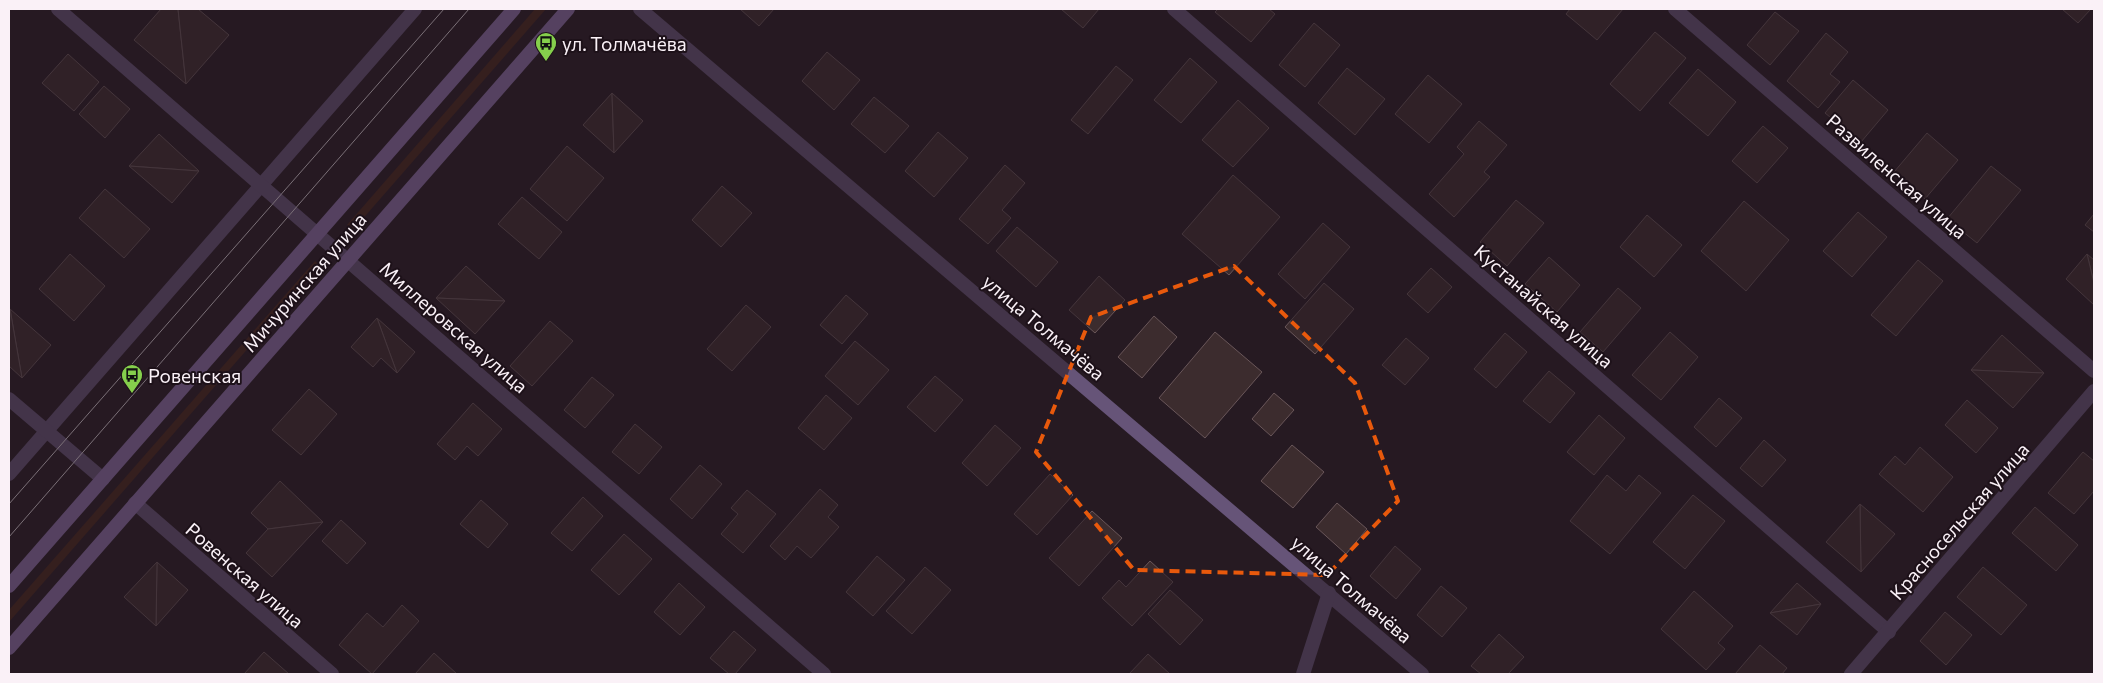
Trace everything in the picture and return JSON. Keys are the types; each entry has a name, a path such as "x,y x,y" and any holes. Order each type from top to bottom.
{"main road":[{"name":"Мичуринская улица","path":"9,586 514,9"},
{"name":"Мичуринская улица","path":"9,648 568,9"}],"street":[{"name":"Миллеровская улица","path":"58,9 824,674"},
{"path":"9,474 260,184 415,9"},
{"name":"улица Толмачёва","path":"640,9 1422,674"},
{"name":"Кустанайская улица","path":"1174,9 1889,632"},
{"name":"Развиленская улица","path":"1675,9 2094,371"},
{"name":"Красносельская улица","path":"1851,674 2094,391"},
{"path":"9,399 103,479"},
{"name":"Ровенская улица","path":"135,502 332,674"},
{"path":"1303,674 1329,593"}],"highlighted area":[{"path":"1234,266 1355,383 1398,501 1327,575 1134,570 1036,452 1091,317"}],"shaded area":[{"path":"535,9 546,9 353,230 347,225"},
{"path":"315,261 320,266 9,622 9,610"}],"building":[{"path":"161,9 178,9 186,84 134,40"},
{"path":"178,9 198,9 229,35 186,84"},
{"path":"740,9 774,9 759,26"},
{"path":"1061,9 1099,9 1083,28"},
{"path":"1218,9 1269,9 1275,14 1251,42 1215,12"},
{"path":"1570,9 1623,9 1597,40 1566,14"},
{"path":"2062,9 2091,9 2078,23"},
{"path":"1775,12 1799,31 1770,65 1747,45"},
{"path":"1314,23 1340,45 1305,87 1279,65"},
{"path":"1655,32 1686,58 1640,111 1610,84"},
{"path":"1826,33 1848,52 1830,74 1840,82 1818,108 1787,81"},
{"path":"827,52 860,80 834,110 802,81"},
{"path":"68,54 99,82 74,111 42,83"},
{"path":"1190,58 1217,82 1181,123 1154,100"},
{"path":"1116,66 1133,80 1088,134 1071,120"},
{"path":"1347,68 1385,99 1355,135 1318,103"},
{"path":"1698,69 1736,102 1708,136 1669,103"},
{"path":"1428,75 1462,104 1429,143 1395,114"},
{"path":"1853,80 1888,110 1861,142 1825,113"},
{"path":"104,86 130,109 105,138 79,114"},
{"path":"612,93 614,153 583,125"},
{"path":"612,93 643,121 614,153"},
{"path":"874,97 909,126 885,153 851,124"},
{"path":"1238,100 1269,128 1233,167 1202,140"},
{"path":"1479,121 1507,145 1484,172 1490,177 1454,217 1429,194 1464,154 1457,147"},
{"path":"1763,126 1788,148 1757,183 1732,161"},
{"path":"938,132 968,158 934,197 905,171"},
{"path":"1927,133 1958,160 1925,199 1894,172"},
{"path":"159,134 199,171 129,166"},
{"path":"567,146 604,178 567,221 530,189"},
{"path":"1005,165 1025,183 1002,210 1011,218 988,244 959,219"},
{"path":"129,166 199,171 172,203"},
{"path":"1991,166 2021,190 1977,243 1947,219"},
{"path":"1233,175 1280,217 1229,275 1182,234"},
{"path":"722,186 752,213 721,247 692,220"},
{"path":"105,189 150,229 124,258 79,218"},
{"path":"522,197 562,232 539,259 498,224"},
{"path":"1516,200 1544,223 1507,266 1480,242"},
{"path":"1744,201 1789,240 1746,291 1701,251"},
{"path":"1858,212 1887,237 1852,277 1823,251"},
{"path":"2094,214 2094,232 2085,225"},
{"path":"1647,215 1682,245 1654,277 1620,247"},
{"path":"1323,223 1350,247 1305,299 1278,274"},
{"path":"1017,227 1058,262 1036,287 996,251"},
{"path":"70,254 105,286 74,321 39,289"},
{"path":"2087,254 2094,260 2094,283"},
{"path":"2087,254 2094,283 2094,305 2066,279"},
{"path":"1549,257 1580,285 1557,312 1525,284"},
{"path":"1918,260 1943,281 1896,336 1871,315"},
{"path":"466,266 505,301 436,298"},
{"path":"1431,268 1452,287 1428,313 1407,294"},
{"path":"1099,276 1125,300 1095,333 1069,310"},
{"path":"1324,283 1354,309 1315,354 1285,327"},
{"path":"1618,288 1641,308 1603,352 1580,332"},
{"path":"846,295 868,314 842,344 820,325"},
{"path":"436,298 505,301 475,334"},
{"path":"746,305 771,327 732,371 707,349"},
{"path":"10,309 51,345 22,378"},
{"path":"10,309 22,378 9,366"},
{"path":"1154,316 1177,337 1142,378 1118,357"},
{"path":"377,318 415,352 397,373"},
{"path":"377,318 397,373 381,358 373,367 351,347"},
{"path":"550,321 573,341 532,386 510,366"},
{"path":"1215,332 1262,372 1205,438 1159,398"},
{"path":"1670,332 1698,357 1661,400 1632,375"},
{"path":"1505,333 1527,352 1496,388 1474,369"},
{"path":"2002,335 2044,373 1971,370"},
{"path":"1406,338 1429,358 1405,385 1382,365"},
{"path":"855,341 889,370 858,405 825,376"},
{"path":"1971,370 2044,373 2013,408"},
{"path":"1549,371 1575,393 1550,423 1523,401"},
{"path":"935,376 963,400 935,432 907,407"},
{"path":"592,377 614,395 585,428 564,410"},
{"path":"309,389 337,414 301,455 272,430"},
{"path":"1274,393 1294,410 1271,436 1252,419"},
{"path":"826,395 852,418 824,450 798,428"},
{"path":"1719,398 1742,418 1716,447 1694,427"},
{"path":"1967,400 1998,428 1976,453 1945,425"},
{"path":"473,403 502,429 478,456 467,446 455,460 437,444"},
{"path":"1599,415 1625,438 1594,475 1567,452"},
{"path":"635,424 662,447 639,474 612,452"},
{"path":"995,425 1021,448 987,486 962,463"},
{"path":"1764,440 1786,460 1762,487 1740,468"},
{"path":"1292,445 1324,472 1293,508 1261,481"},
{"path":"1920,447 1953,477 1923,512 1879,474 1895,456 1905,465"},
{"path":"2083,452 2094,461 2094,491 2074,514 2048,493"},
{"path":"700,465 722,484 692,519 670,499"},
{"path":"1050,474 1073,495 1037,535 1014,514"},
{"path":"1607,475 1626,491 1639,475 1661,493 1610,554 1570,521"},
{"path":"280,481 323,522 268,529 251,513"},
{"path":"820,489 838,505 828,517 839,527 811,558 797,546 785,560 770,546"},
{"path":"747,490 776,514 743,553 721,534 738,514 731,508"},
{"path":"1693,495 1725,521 1685,569 1653,542"},
{"path":"583,497 603,516 572,551 551,533"},
{"path":"481,500 508,524 488,548 460,524"},
{"path":"1337,503 1367,529 1346,554 1316,527"},
{"path":"1860,504 1895,534 1861,572"},
{"path":"1860,504 1861,572 1826,542"},
{"path":"2035,507 2078,545 2056,571 2012,533"},
{"path":"1092,511 1122,538 1079,586 1049,558"},
{"path":"341,520 366,543 347,564 322,541"},
{"path":"323,522 272,577 246,553 268,529"},
{"path":"624,534 652,559 619,595 591,570"},
{"path":"1395,546 1421,569 1396,599 1370,576"},
{"path":"877,556 905,580 873,616 846,592"},
{"path":"1150,561 1173,582 1132,626 1102,598 1119,580 1126,587"},
{"path":"157,562 188,590 156,626"},
{"path":"157,562 156,626 124,597"},
{"path":"925,567 951,590 912,634 886,611"},
{"path":"1983,567 2027,605 2001,635 1957,597"},
{"path":"679,583 705,607 680,635 654,612"},
{"path":"1797,583 1821,604 1770,613"},
{"path":"1441,586 1467,608 1442,637 1417,615"},
{"path":"1170,590 1203,620 1180,645 1148,614"},
{"path":"1694,591 1733,626 1718,643 1725,649 1706,670 1661,629"},
{"path":"1821,604 1797,635 1770,613"},
{"path":"402,605 419,621 372,674 339,645 367,613 383,627"},
{"path":"1945,612 1972,635 1946,665 1920,641"},
{"path":"734,631 756,650 735,674 729,674 710,658"},
{"path":"1499,634 1524,657 1508,674 1481,674 1471,666"},
{"path":"1760,645 1787,668 1782,674 1735,674"},
{"path":"264,652 289,674 244,674"},
{"path":"434,653 457,674 415,674"},
{"path":"1148,654 1170,674 1129,674"}],"tram line":[{"path":"9,504 444,9"},
{"path":"9,537 469,9"}],"place":[{"name":"ул. Толмачёва","path":"546,62"},
{"name":"Ровенская","path":"132,394"}]}
